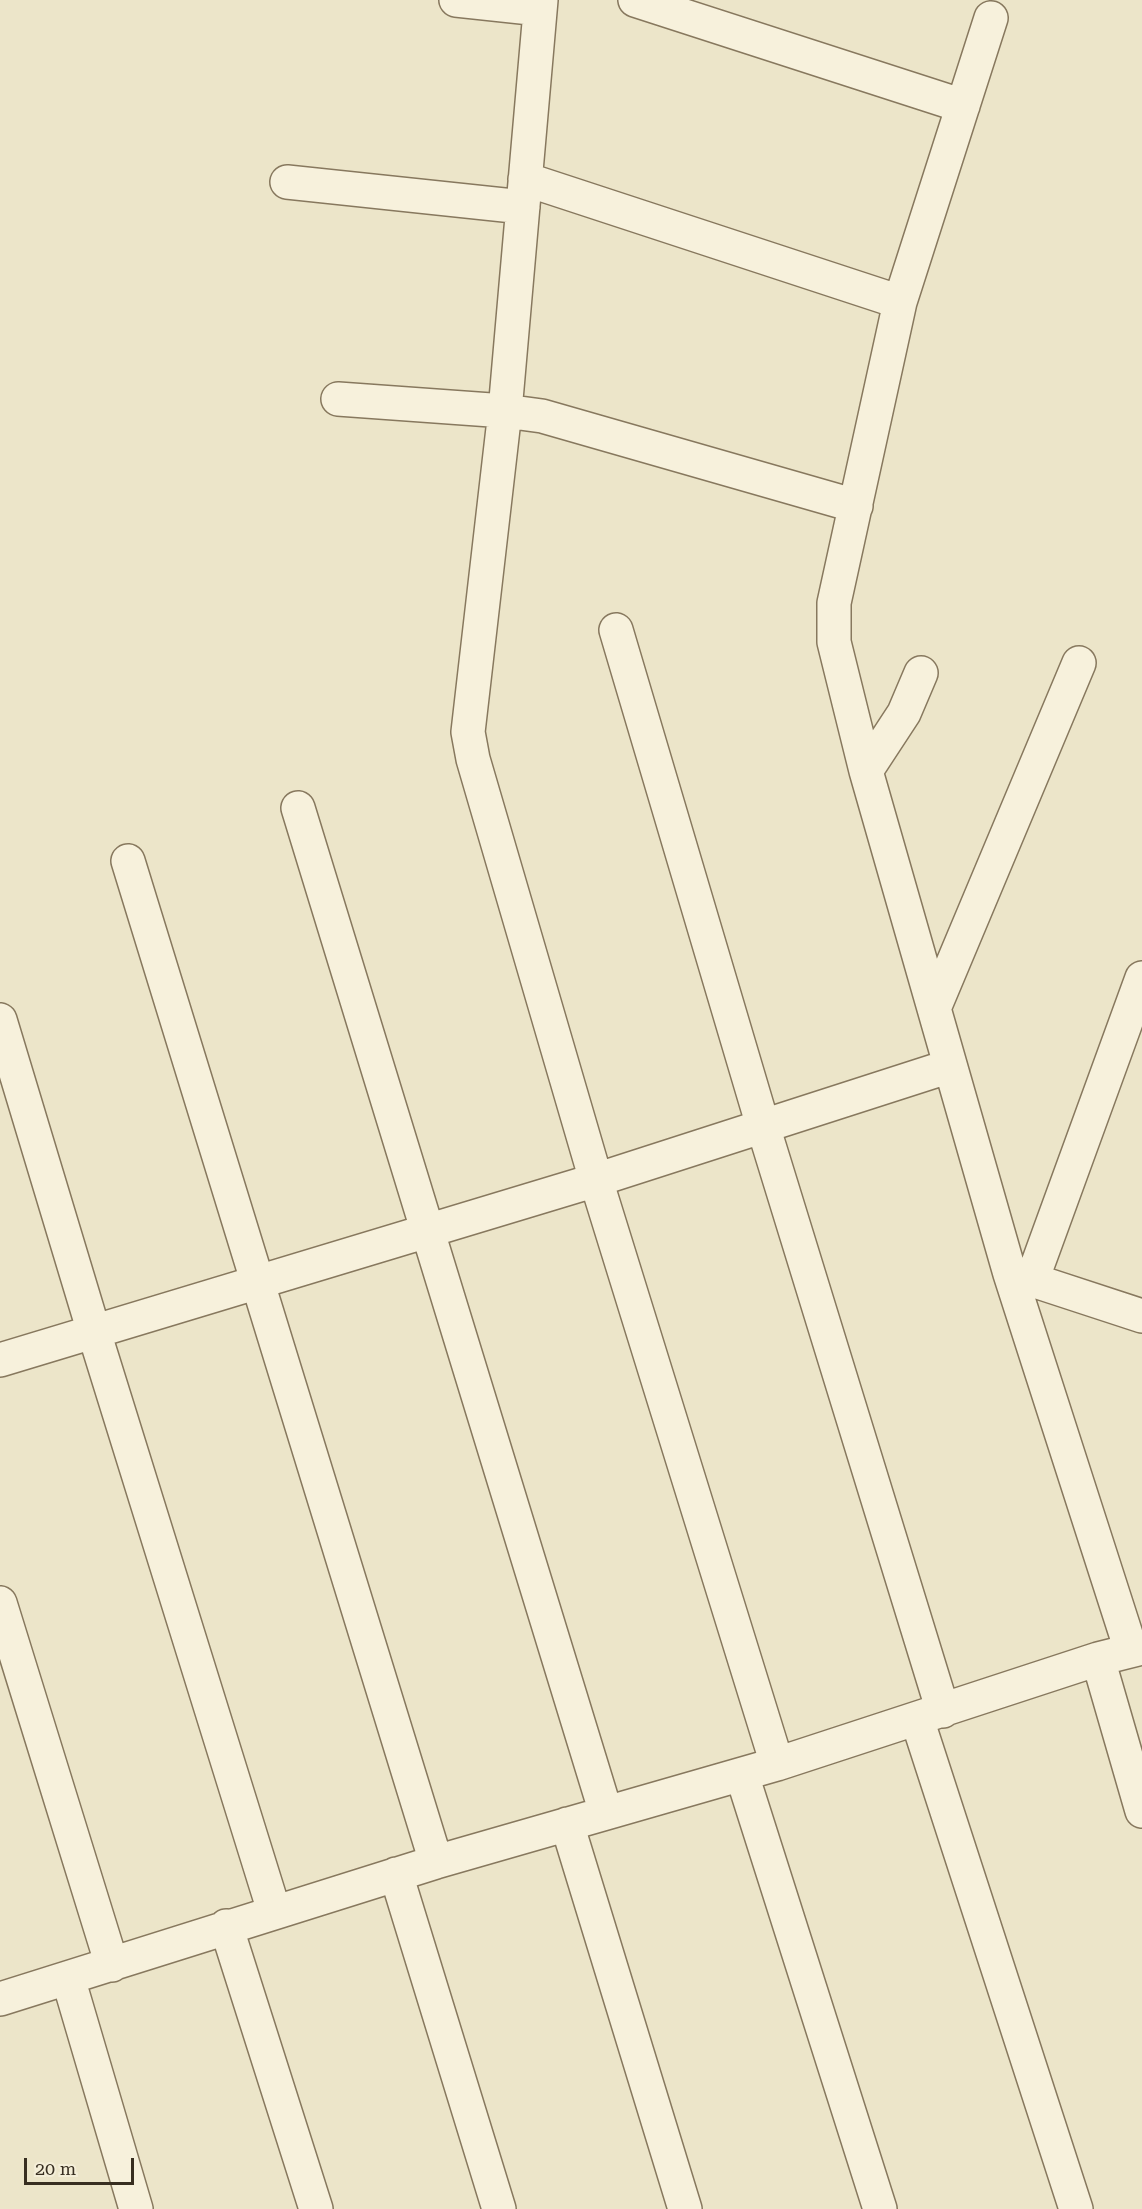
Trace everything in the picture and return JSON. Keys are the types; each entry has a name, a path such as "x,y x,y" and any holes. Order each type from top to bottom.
{"street":[{"path":"456,0 540,4 505,411 468,732 473,759 596,1180 777,1764"},
{"path":"635,0 963,106"},
{"path":"0,1999 396,1874 742,1775 1098,1659 1136,1649 1021,1277 950,1066 866,771 834,642 834,603 900,302 991,18"},
{"path":"287,182 524,193 900,302"},
{"path":"338,399 505,411 542,416 856,506"},
{"path":"616,630 764,1126 930,1715 1076,2209"},
{"path":"934,1006 1079,663"},
{"path":"866,771 904,713 921,673"},
{"path":"298,808 606,1813"},
{"path":"128,861 256,1284 436,1862"},
{"path":"1021,1277 1142,978"},
{"path":"0,1020 94,1332 274,1911"},
{"path":"0,1360 596,1180 950,1066"},
{"path":"1021,1277 1142,1316"},
{"path":"0,1603 112,1965"},
{"path":"1098,1659 1142,1811"},
{"path":"742,1775 880,2209"},
{"path":"567,1824 685,2209"},
{"path":"396,1874 499,2209"},
{"path":"226,1926 316,2209"},
{"path":"68,1978 136,2209"}]}
